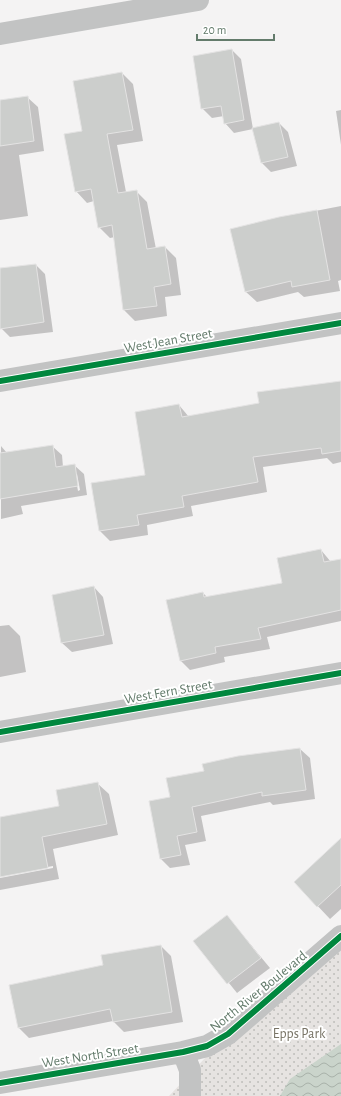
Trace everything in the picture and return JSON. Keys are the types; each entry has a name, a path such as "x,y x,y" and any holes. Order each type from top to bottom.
{"street":[{"path":"0,34 198,0"},
{"name":"West Jean Street","path":"0,381 341,323"},
{"name":"West Fern Street","path":"0,732 341,673"},
{"name":"North River Boulevard","path":"183,1052 207,1046 228,1034 341,936"},
{"path":"183,1052 190,1070 190,1096"},
{"name":"West North Street","path":"0,1082 183,1052"}],"green space":[{"name":"Epps Park","path":"341,941 341,1055 290,1096 169,1096 206,1057"}],"water":[{"path":"341,1044 341,1096 280,1096 290,1079"}],"building":[{"path":"232,49 244,120 224,124 221,106 201,109 193,56"},
{"path":"122,72 133,130 107,134 118,193 137,190 147,249 165,246 171,284 154,287 157,306 123,310 112,225 98,228 91,189 75,192 64,134 82,131 73,81"},
{"path":"28,96 34,141 0,146 0,100"},
{"path":"279,122 288,157 261,163 252,128"},
{"path":"317,210 330,280 292,287 291,281 245,292 230,229 279,217"},
{"path":"36,264 44,322 0,329 0,268"},
{"path":"341,381 341,451 322,454 321,448 253,457 258,482 182,496 184,507 137,515 139,525 99,531 91,483 145,475 135,412 179,404 182,417 259,403 257,392"},
{"path":"53,445 56,467 75,464 78,486 0,499 0,453"},
{"path":"321,549 324,562 341,559 341,610 258,628 261,639 215,647 216,653 180,661 166,600 203,592 204,597 282,583 277,558"},
{"path":"94,586 104,635 61,643 52,595"},
{"path":"300,748 306,790 262,796 262,792 192,807 197,832 177,836 181,855 160,859 149,801 170,797 166,778 204,771 202,764 238,756"},
{"path":"98,782 107,824 42,837 48,868 0,877 0,817 59,806 56,790"},
{"path":"341,838 341,885 317,907 294,882"},
{"path":"227,915 261,958 227,984 193,941"},
{"path":"161,945 172,1012 113,1022 110,1009 18,1028 9,985 103,965 101,955"}],"cycle path":[{"path":"0,381 341,323"},
{"path":"0,732 341,673"},
{"path":"0,1083 183,1052 207,1046 228,1034 341,936"}]}
